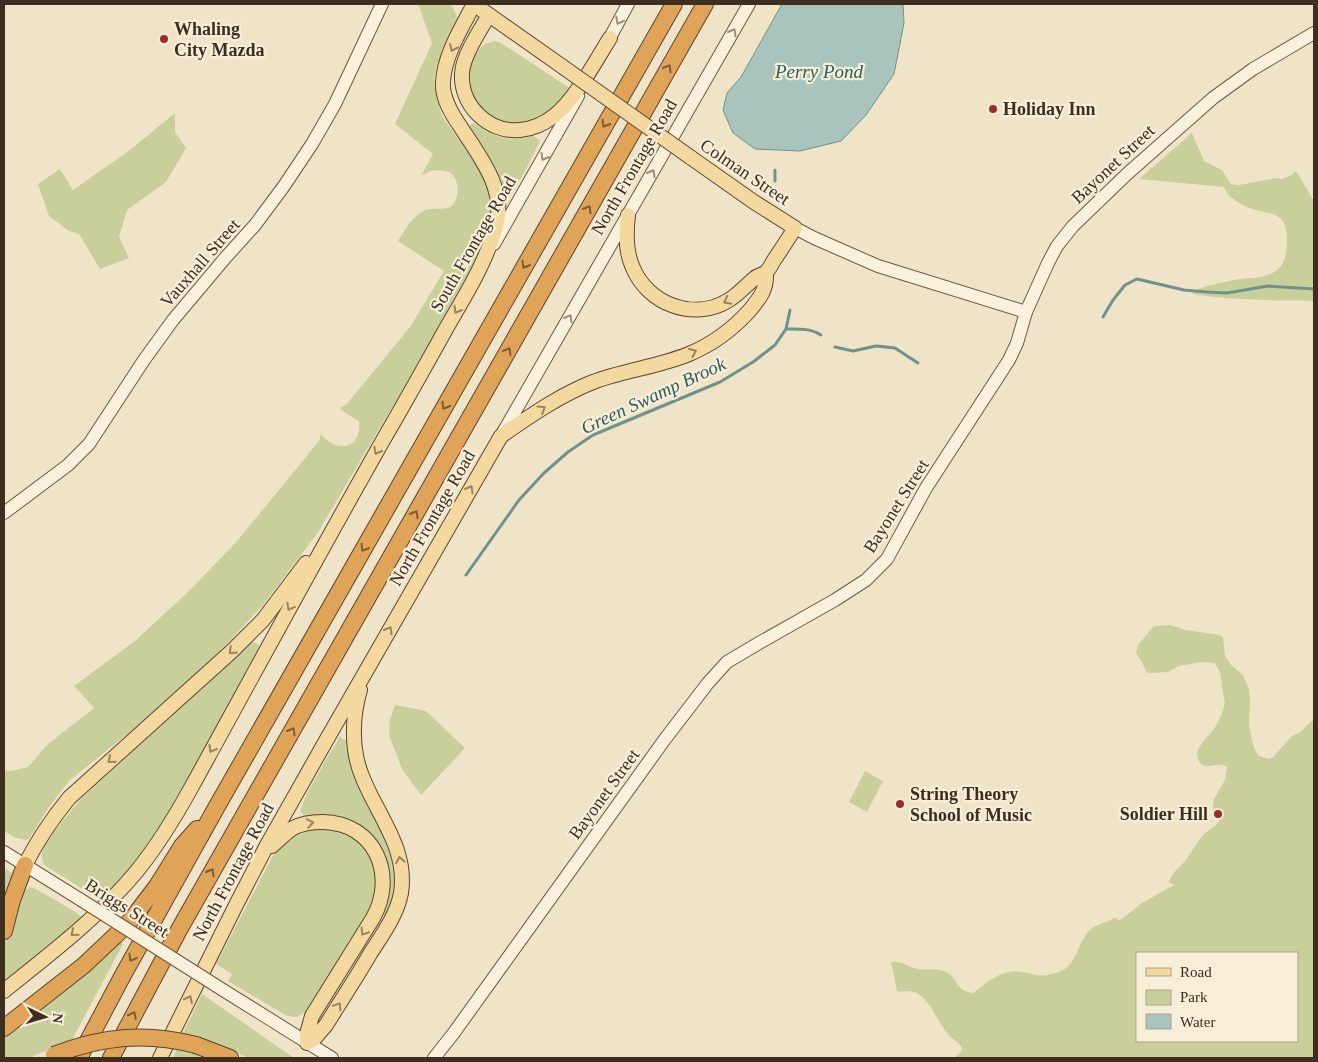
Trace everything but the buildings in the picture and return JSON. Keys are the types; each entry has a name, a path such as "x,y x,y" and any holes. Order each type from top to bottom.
{"highway":[{"path":"79,1058 130,961 216,808 674,4"},
{"path":"111,1058 180,928 705,4"},
{"path":"4,1028 83,966 131,920 157,886 182,846 216,808"},
{"path":"4,931 12,900 25,865"},
{"path":"51,1057 83,1045 116,1038 136,1037 181,1041 230,1058"}],"main road":[{"path":"474,4 451,52 445,69 443,88 447,104 490,176 498,198 496,224 481,268"},
{"name":"Colman Street","path":"474,4 747,197 795,228"},
{"path":"489,15 465,60 462,82 466,98 478,116 490,124 507,130 527,129 548,120 562,109 610,38"},
{"path":"628,215 628,250 633,268 646,289 666,303 679,308 689,309 716,306 731,299 757,276 766,273"},
{"path":"501,436 542,408 574,390 688,355 720,338 740,320 762,294 766,285 766,273 795,228"},
{"name":"South Frontage Road","path":"348,503 481,268"},
{"name":"North Frontage Road","path":"160,1058 258,862 501,436"},
{"path":"25,865 40,837 69,798 199,682 263,620 294,580 348,503"},
{"path":"4,991 104,907 137,872 152,852 172,822 348,503"},
{"path":"258,862 273,845 293,828 304,824 326,822 346,826 357,832 372,846 381,864 383,888 379,906 312,1016 307,1034 307,1043 314,1039 326,1025 387,927 398,905 401,893 402,878 399,854 370,796 361,774 356,752 355,710 365,672"}],"street":[{"name":"Vauxhall Street","path":"4,513 68,465 89,444 144,360 173,320 284,186 312,144 335,104 382,4"},
{"name":"South Frontage Road","path":"481,268 628,4"},
{"name":"North Frontage Road","path":"501,436 749,4"},
{"name":"Bayonet Street","path":"434,1058 665,740 708,683 727,662 866,580 887,558 926,488 1009,360 1017,343 1026,312 1048,263 1057,246 1073,226 1167,138 1213,98 1253,69 1314,33"},
{"name":"Colman Street","path":"795,228 829,246 878,266 1026,312"},
{"name":"Briggs Street","path":"4,852 332,1058"}],"green space":[{"path":"418,4 449,4 456,14 456,28 437,64 434,78 435,88 442,116 475,163 487,184 491,202 488,235 407,382 317,534 262,606 205,667 140,724 70,780 49,807 29,839 14,837 4,831 4,770 11,771 28,767 48,744 94,708 74,686 135,641 190,590 238,540 319,441 321,434 327,440 341,446 353,443 357,438 359,421 340,408 346,405 410,327 444,271 398,241 415,217 425,210 450,207 455,201 458,192 455,178 448,172 440,170 421,176 433,154 395,124 432,43"},
{"path":"495,41 501,43 571,89 553,109 526,124 497,123 476,105 468,84 468,75 474,56 485,44"},
{"path":"175,113 175,132 186,148 166,182 127,210 119,237 129,258 100,269 79,234 69,231 49,216 38,184 60,169 73,190 130,150"},
{"path":"473,123 494,135 516,139 533,135 540,141 511,195 502,194 467,130"},
{"path":"1192,133 1204,161 1222,170 1231,184 1239,185 1276,178 1282,179 1296,171 1314,201 1314,301 1239,299 1192,294 1198,289 1208,286 1271,274 1283,263 1287,240 1285,226 1279,217 1242,204 1229,195 1224,187 1139,179"},
{"path":"1170,625 1223,637 1225,656 1231,665 1243,675 1249,689 1249,725 1255,750 1259,756 1270,759 1273,757 1292,736 1299,733 1314,719 1314,1058 954,1058 961,1052 961,1046 944,1029 922,997 914,992 897,991 891,962 901,963 918,969 943,971 950,975 963,990 973,993 990,980 1004,973 1012,971 1043,975 1065,969 1072,961 1086,934 1092,928 1114,918 1117,918 1119,921 1142,903 1174,885 1169,882 1176,870 1186,860 1204,834 1216,825 1221,818 1213,806 1214,799 1225,780 1227,767 1223,765 1204,766 1199,761 1197,753 1213,730 1224,707 1225,699 1219,671 1214,663 1202,662 1179,666 1168,672 1146,672 1136,654 1138,645 1154,626"},
{"path":"252,641 260,646 179,798 150,844 108,896 94,889 89,893 44,865 42,855 44,848 80,800"},
{"path":"395,705 426,711 465,748 421,795 402,769 390,738 390,720"},
{"path":"340,736 347,740 351,765 357,782 383,835 393,863 392,895 386,915 382,914 387,901 372,839 305,819 300,811 308,791"},
{"path":"865,771 883,781 867,812 849,802"},
{"path":"322,828 335,830 349,836 356,840 367,852 374,867 376,884 374,899 369,914 307,1011 297,1017 287,1016 228,981 232,974 216,964 276,850 291,836 303,831"},
{"path":"4,868 11,872 13,877 4,908"},
{"path":"30,887 74,911 84,919 4,984 4,946 21,894"},
{"path":"119,940 123,944 72,1040 30,1058 4,1058 4,1034"},
{"path":"202,994 294,1058 250,1058 183,1033"},
{"path":"178,1046 216,1058 173,1058"}],"water":[{"name":"Perry Pond","path":"782,4 903,4 904,23 894,74 866,115 841,141 800,151 755,149 733,133 723,110 727,93 741,77"}],"waterway":[{"name":"Green Swamp Brook","path":"775,170 775,181"},
{"path":"1103,317 1125,285 1137,279 1184,290 1207,292 1227,293 1268,286 1314,289"},
{"name":"Green Swamp Brook","path":"466,575 519,500 544,473 568,452 593,435 720,382 753,362 775,345 786,329 790,310"},
{"path":"786,329 809,330 821,335"},
{"path":"835,347 853,351 876,346 895,348 918,363"}],"place":[{"name":"Whaling City Mazda","path":"164,39"},
{"name":"Holiday Inn","path":"993,109"},
{"name":"String Theory School of Music","path":"900,804"},
{"name":"Soldier Hill","path":"1218,814"}]}
